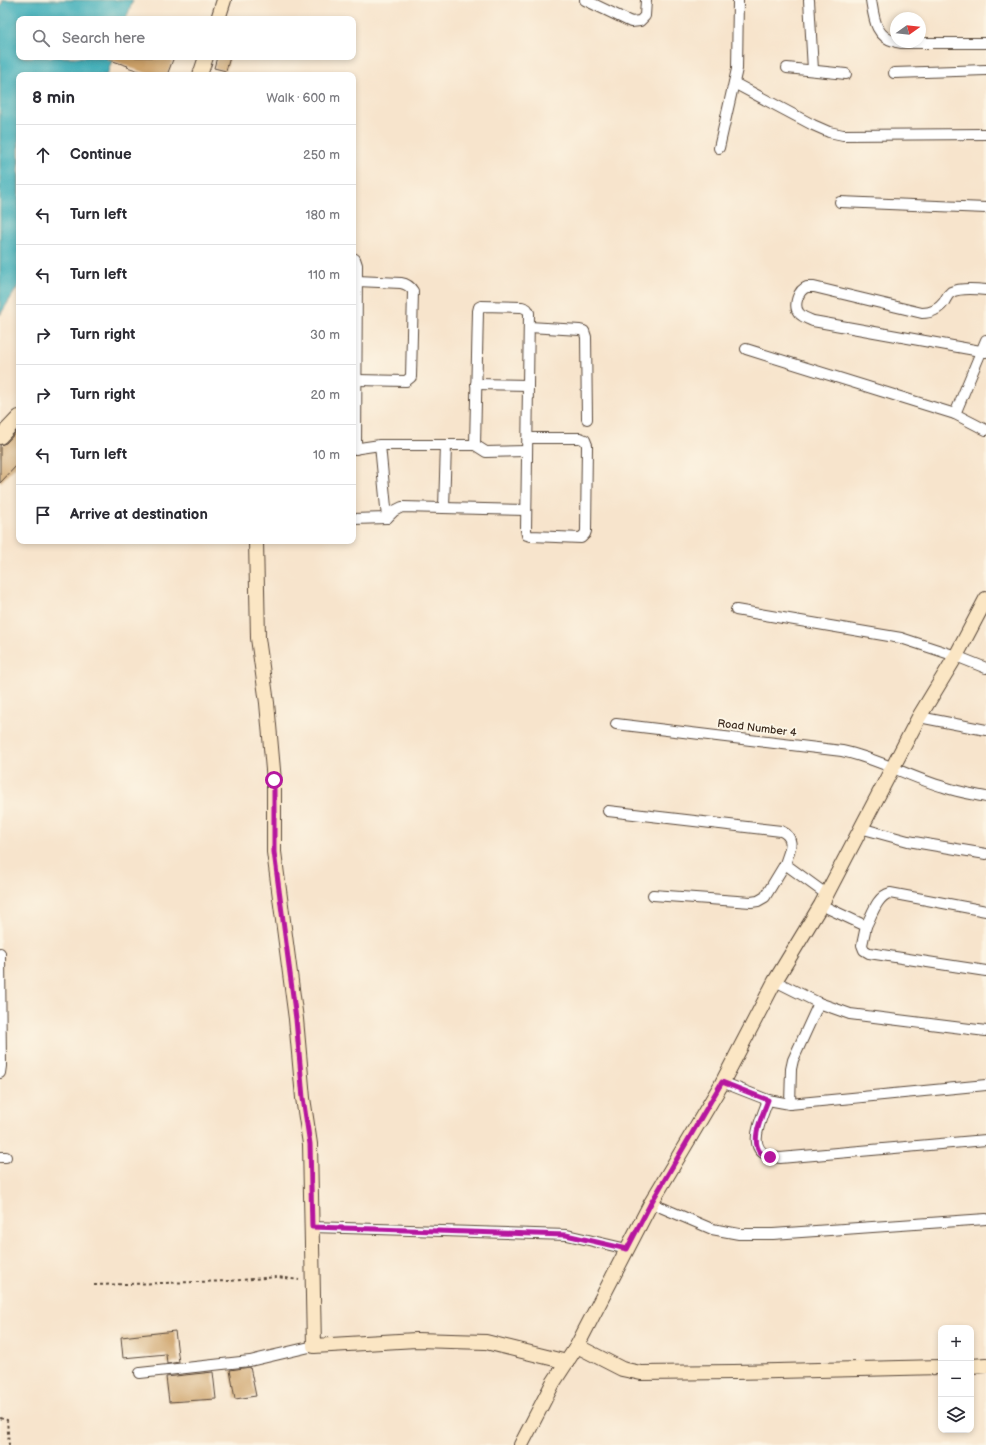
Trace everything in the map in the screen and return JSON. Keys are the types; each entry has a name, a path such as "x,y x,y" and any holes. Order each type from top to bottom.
{"street":[{"path":"219,16 224,0"},
{"path":"585,0 632,22 640,20 645,16 646,0"},
{"path":"719,148 734,84 738,59 738,0"},
{"path":"809,0 813,70"},
{"path":"871,0 877,28 883,36 890,40"},
{"path":"926,43 986,43"},
{"path":"201,72 205,60"},
{"path":"786,68 846,74"},
{"path":"894,73 986,70"},
{"path":"734,84 813,125 829,132 843,135 986,134"},
{"path":"840,202 986,208"},
{"path":"356,262 356,318"},
{"path":"357,281 401,282 406,284 413,291 411,377 406,381 357,380"},
{"path":"984,351 813,321 798,313 796,306 803,290 807,287 814,287 922,313 929,313 937,309 952,292 963,290 986,290"},
{"path":"474,445 478,311 481,306 522,308 527,309 529,313 529,327 527,438 526,510 527,535 581,538 585,534 587,445 585,440 580,438 527,438"},
{"path":"529,327 584,331 586,337 587,419"},
{"path":"955,414 984,351 986,340"},
{"path":"746,349 955,414 986,430"},
{"path":"356,367 356,414"},
{"path":"476,384 528,385"},
{"path":"0,437 16,420"},
{"path":"380,445 387,518"},
{"path":"356,449 380,445 474,445 486,452 527,451"},
{"path":"444,508 446,445"},
{"path":"356,519 387,518 394,511 402,507 526,510"},
{"path":"256,544 258,638 267,703 274,780 274,852 296,1019 303,1098 310,1144 314,1285 314,1346"},
{"path":"520,1445 554,1383 577,1346 651,1203 722,1082 775,981 823,899 919,717 956,656 986,599"},
{"path":"736,610 901,638 956,656 986,668"},
{"path":"919,717 986,730"},
{"name":"Road Number 4","path":"616,724 858,754 942,787 986,797"},
{"path":"608,811 781,831 787,834 790,838 790,846 785,864 765,897 758,901 751,902 653,895"},
{"path":"860,828 908,841 986,854"},
{"path":"785,864 823,899 866,926"},
{"path":"986,911 890,893 885,894 879,900 866,926 862,945 864,950 869,953 986,971"},
{"path":"0,953 0,1073"},
{"path":"775,981 819,1003 850,1014 986,1031"},
{"path":"790,1104 791,1069 793,1060 819,1003"},
{"path":"722,1082 768,1100 790,1104 986,1085"},
{"path":"768,1100 757,1132 756,1143 761,1153 770,1157 780,1158 986,1140"},
{"path":"651,1203 712,1229 739,1234 773,1234 986,1219"},
{"path":"312,1227 566,1235 627,1249"},
{"path":"140,1373 250,1361 314,1346 416,1340 486,1342 567,1362"},
{"path":"577,1346 622,1369 641,1373 938,1367"},
{"path":"974,1366 986,1365"}],"path":[{"path":"94,1285 230,1281 278,1277 300,1280 314,1285"},
{"path":"0,1418 6,1420 9,1445"}],"water":[{"path":"3,0 133,0 127,16 16,16 16,60 112,60 108,72 16,72 16,290 0,315 0,8"}],"building":[{"path":"110,60 173,60 168,72 143,72 127,67 128,66"},
{"path":"216,60 229,60 226,71 214,68"},
{"path":"16,432 16,466 0,483 0,445 6,443"},
{"path":"175,1331 179,1362 167,1364 166,1354 123,1358 121,1337"},
{"path":"250,1367 256,1396 235,1399 230,1370"},
{"path":"213,1372 216,1399 169,1402 166,1377"}],"route":[{"path":"274,780 274,852 296,1019 303,1098 310,1144 312,1227 566,1235 627,1249 651,1203 722,1082 768,1100 757,1132 756,1143 761,1153 770,1157"}]}
